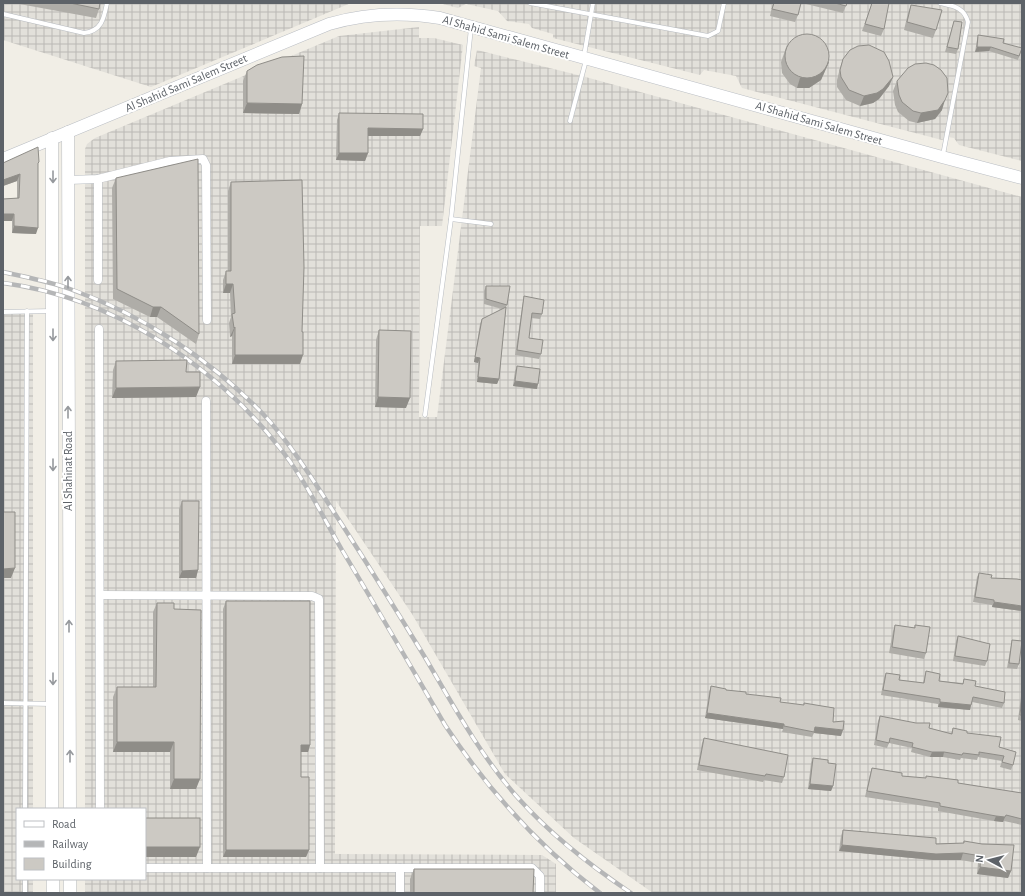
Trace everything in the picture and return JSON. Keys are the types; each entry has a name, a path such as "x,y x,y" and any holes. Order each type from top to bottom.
{"main road":[{"name":"Al Shahid Sami Salem Street","path":"3,159 329,24 373,14 418,14 471,26 942,158 1022,178"},
{"name":"Al Shahinat Road","path":"68,132 70,808"},
{"name":"Al Shahinat Road","path":"52,138 52,808"},
{"path":"53,559 56,555 62,554 69,558"},
{"path":"52,784 59,787 70,783"},
{"path":"53,880 53,893"},
{"path":"70,880 70,893"}],"street":[{"path":"68,180 98,179 170,161 199,158 206,162 207,320"},
{"path":"98,179 98,280"},
{"path":"99,329 100,808"},
{"path":"206,402 207,868"},
{"path":"100,595 312,596 319,599 320,868"},
{"path":"146,868 532,868 540,876 540,893"},
{"path":"400,868 400,893"}],"lane":[{"path":"3,14 84,33 91,32 101,24 107,3"},
{"path":"530,3 708,36 718,31 724,3"},
{"path":"570,121 585,58 593,3"},
{"path":"940,3 958,7 966,16 968,22 942,158"},
{"path":"425,415 451,219 471,26"},
{"path":"451,219 491,224"},
{"path":"25,808 27,311"},
{"path":"3,312 53,311"},
{"path":"3,704 53,704"},
{"path":"25,880 25,893"}],"shaded area":[{"path":"3,3 351,3 151,87 3,40"},
{"path":"439,3 1022,3 1022,161 959,145 954,138 948,137 942,140 742,88 736,76 704,70 700,75 553,38 553,34 532,28 529,24 507,21 498,11 466,4 458,8"},
{"path":"419,27 419,38 434,38 463,45 442,226 420,226 419,417 437,417 481,68 474,66 477,50 582,76 1022,197 1022,893 653,893 574,838 505,774 412,614 336,501 335,854 542,855 556,864 556,893 85,893 85,880 146,880 146,808 85,808 85,149 87,144 95,138 339,36"},
{"path":"3,312 33,312 33,808 16,808 16,880 33,880 33,893 3,893"}],"building":[{"path":"70,3 100,3 99,9"},
{"path":"774,3 801,3 798,15 772,9"},
{"path":"835,3 847,3 846,6"},
{"path":"872,3 889,3 884,29 865,24"},
{"path":"911,5 942,10 936,30 907,22"},
{"path":"954,21 962,22 958,49 947,47"},
{"path":"803,34 811,34 816,35 823,40 828,47 828,65 823,72 816,77 803,78 795,75 788,68 785,60 785,52 788,44 795,37"},
{"path":"978,35 1004,39 1003,43 1022,48 1019,56 991,47 977,47"},
{"path":"869,45 884,52 889,61 893,77 883,89 877,93 864,96 849,90 841,77 840,70 843,59 850,50 858,46"},
{"path":"304,56 302,104 247,103 247,71 257,65 282,57"},
{"path":"926,63 934,65 941,70 947,78 948,93 938,110 921,113 913,111 902,102 899,95 897,81 908,68 915,64"},
{"path":"339,113 423,114 423,129 368,128 368,153 339,153"},
{"path":"38,147 38,228 14,226 14,214 3,214 3,199 19,198 20,174 3,180 3,163"},
{"path":"198,159 199,334 161,307 153,307 117,289 116,178"},
{"path":"302,180 304,267 302,332 303,355 235,355 235,327 234,328 232,314 235,313 233,284 226,284 226,271 231,271 231,182"},
{"path":"486,286 510,286 507,305 486,299"},
{"path":"524,296 544,300 542,314 532,313 529,338 543,340 541,354 517,350"},
{"path":"506,307 499,379 478,377 480,358 475,357 482,319"},
{"path":"379,330 411,331 410,398 378,397"},
{"path":"187,360 186,372 200,372 200,387 116,388 116,361"},
{"path":"517,366 540,369 538,384 515,381"},
{"path":"182,501 199,501 198,570 182,571"},
{"path":"3,512 15,512 15,568 3,569"},
{"path":"979,573 992,575 991,578 1022,580 1022,606 994,602 994,600 975,597"},
{"path":"226,601 310,601 310,745 301,745 301,777 309,777 309,850 226,850"},
{"path":"157,603 174,603 174,609 201,610 200,779 174,779 174,742 117,742 117,687 156,687"},
{"path":"895,625 915,628 915,625 930,627 926,653 892,647"},
{"path":"958,636 990,644 987,661 955,656"},
{"path":"1012,640 1022,641 1019,664 1009,663"},
{"path":"926,671 940,674 939,681 963,684 964,679 976,681 975,686 1005,692 1004,703 973,697 971,705 940,702 940,699 883,690 886,673 900,675 899,680 924,683"},
{"path":"711,686 726,690 746,692 746,694 781,698 780,702 804,705 804,703 834,708 833,722 844,721 843,730 815,727 814,732 784,726 784,724 707,713"},
{"path":"1022,696 1022,715 1020,715"},
{"path":"880,716 916,723 930,723 929,728 952,734 953,728 967,731 967,733 1001,737 999,747 1016,752 1013,765 1002,762 1004,756 979,752 979,755 932,752 912,747 913,743 890,738 889,743 876,740"},
{"path":"704,738 788,755 784,777 766,774 765,776 699,765"},
{"path":"813,758 828,760 828,763 836,764 833,786 810,784"},
{"path":"872,768 902,773 902,776 926,778 926,776 958,780 958,783 1022,793 1022,819 1006,815 1005,817 996,816 940,806 940,803 867,791"},
{"path":"146,818 200,818 200,847 146,847"},
{"path":"843,830 936,838 936,844 964,843 964,841 982,844 1014,845 1011,871 980,867 981,856 963,853 936,854 842,845"},
{"path":"414,869 534,869 533,893 414,893"}],"railway":[{"path":"3,272 62,286 124,312 174,341 198,357 221,375 264,415 295,453 314,481 426,659 469,732 493,767 519,799 558,838 601,872 631,893"},
{"path":"3,283 44,291 83,303 122,320 159,340 194,364 226,391 256,420 283,452 299,475 445,725 461,749 515,816 556,856 600,893"}]}
